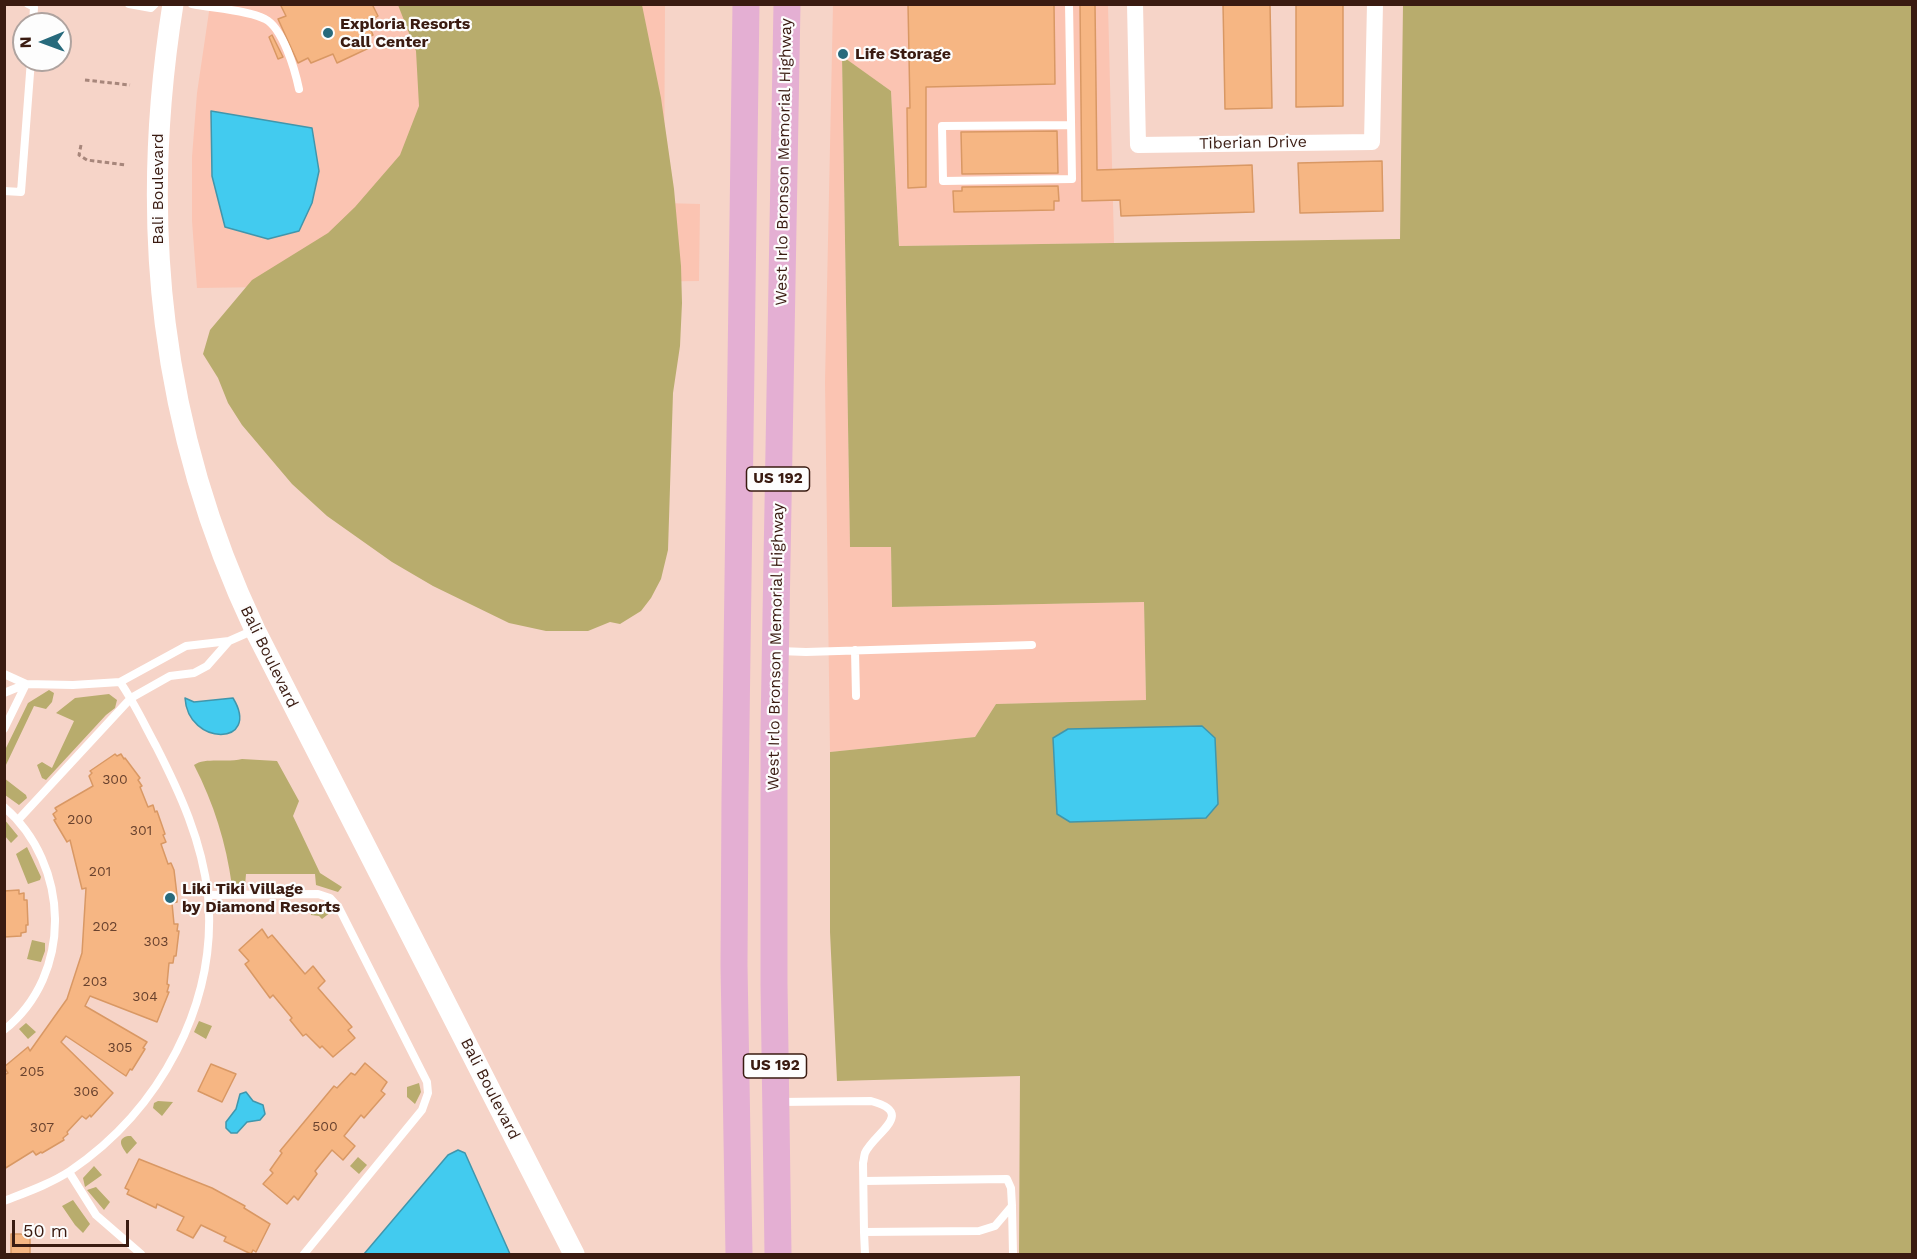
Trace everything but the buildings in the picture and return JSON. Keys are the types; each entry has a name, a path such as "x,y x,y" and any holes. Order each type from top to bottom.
{"highway":[{"name":"US 192","path":"739,1254 734,965 746,4"},
{"name":"West Irlo Bronson Memorial Highway","path":"778,1254 774,727 785,11"},
{"path":"738,559 753,621 762,636 775,650"},
{"path":"737,651 749,659 760,677 774,727"}],"street":[{"name":"Bali Boulevard","path":"173,4 162,86 156,178 157,240 164,324 172,375 196,477 228,569 255,630 574,1254"},
{"name":"Tiberian Drive","path":"1135,4 1138,144 1372,142 1375,4"}],"lane":[{"path":"129,4 151,8 155,4"},
{"path":"192,4 259,16 272,24 293,66 299,89"},
{"path":"1069,4 1072,179 944,181 942,126 1071,125"},
{"path":"4,191 21,192 30,72"},
{"path":"4,693 26,684 73,685 120,682 186,646 229,641 255,630"},
{"path":"18,820 131,698 170,676 194,674 207,666 229,641"},
{"path":"775,650 1032,645"},
{"path":"855,650 856,696"},
{"path":"4,674 11,675 26,684"},
{"path":"4,1201 69,1172 101,1147 135,1113 164,1075 176,1053 195,1009 201,984 208,938 208,895 200,854 180,793 131,698 120,682"},
{"path":"4,729 26,684"},
{"path":"4,807 18,820 37,846 48,873 56,906 52,954 40,985 20,1015 4,1030"},
{"path":"208,895 318,894 330,898 339,908 427,1082 428,1093 422,1110 304,1254"},
{"path":"776,1102 870,1101 890,1110 892,1116 889,1124 865,1153 865,1254"},
{"path":"69,1172 96,1215 141,1254"},
{"path":"864,1181 1007,1179 1011,1188 1013,1254"},
{"path":"864,1232 979,1231 995,1226 1012,1206"}],"path":[{"path":"85,80 130,85"},
{"path":"81,145 79,155 87,160 126,165"}],"shaded area":[{"path":"210,5 665,5 664,203 700,204 699,281 197,288 192,221 192,157 197,93"},
{"path":"398,5 642,5 661,98 674,189 682,303 680,346 673,393 668,550 661,579 651,598 641,611 620,624 610,622 588,631 546,631 509,623 433,586 392,562 327,516 292,484 242,425 203,354 210,330 252,280 328,233 355,207 400,155 419,106 416,51"},
{"path":"833,5 1108,5 1114,243 899,246 891,91 842,57 850,547 891,547 892,607 1144,602 1146,700 996,704 975,737 830,752 825,382"},
{"path":"1403,5 1912,5 1912,1254 1019,1254 1020,1076 837,1081 830,932 830,752 975,737 996,704 1146,700 1144,602 892,607 891,547 850,547 842,56 891,91 899,246 1400,239","holes":["1068,729 1057,814 1053,738"]},
{"path":"49,690 54,693 52,702 46,709 34,706 5,767 5,750 28,703"},
{"path":"109,694 117,700 115,708 46,780 42,778 37,765 42,762 52,768 74,721 56,713 75,698"},
{"path":"242,759 277,761 299,801 293,816 320,873 342,887 338,892 316,885 315,874 246,874 245,886 232,886 218,824 208,794 194,765 204,761"},
{"path":"4,778 26,795 27,798 19,805 5,795"},
{"path":"4,819 18,836 11,843 5,836"},
{"path":"27,847 41,877 40,880 28,884 16,854"},
{"path":"311,902 326,905 331,912 322,919 311,915"},
{"path":"32,940 45,943 41,962 27,959"},
{"path":"199,1021 212,1026 206,1039 194,1032"},
{"path":"26,1023 36,1032 28,1039 19,1029"},
{"path":"419,1083 421,1092 415,1104 407,1097 407,1087"},
{"path":"173,1102 162,1116 153,1108 154,1103"},
{"path":"131,1136 137,1143 127,1154 121,1141"},
{"path":"358,1157 367,1165 359,1174 350,1166"},
{"path":"94,1166 102,1175 85,1187 83,1178"},
{"path":"96,1187 110,1202 104,1210 87,1190"},
{"path":"73,1200 90,1224 83,1233 62,1206"}],"water":[{"path":"211,111 312,128 319,171 312,203 299,231 268,239 225,227 212,176"},
{"path":"185,698 194,702 233,698 239,714 238,725 231,732 221,734 209,732 198,725 189,714"},
{"path":"1202,726 1215,738 1218,804 1206,818 1070,822 1057,814 1053,738 1068,729"},
{"path":"246,1092 253,1101 263,1105 265,1114 260,1120 247,1122 237,1133 231,1133 226,1128 226,1122 236,1109 240,1094"},
{"path":"458,1150 465,1153 510,1254 364,1254 448,1155"}],"place":[{"name":"Exploria Resorts Call Center","path":"328,33"},
{"name":"Life Storage","path":"843,54"},
{"name":"Liki Tiki Village by Diamond Resorts","path":"170,898"}]}
